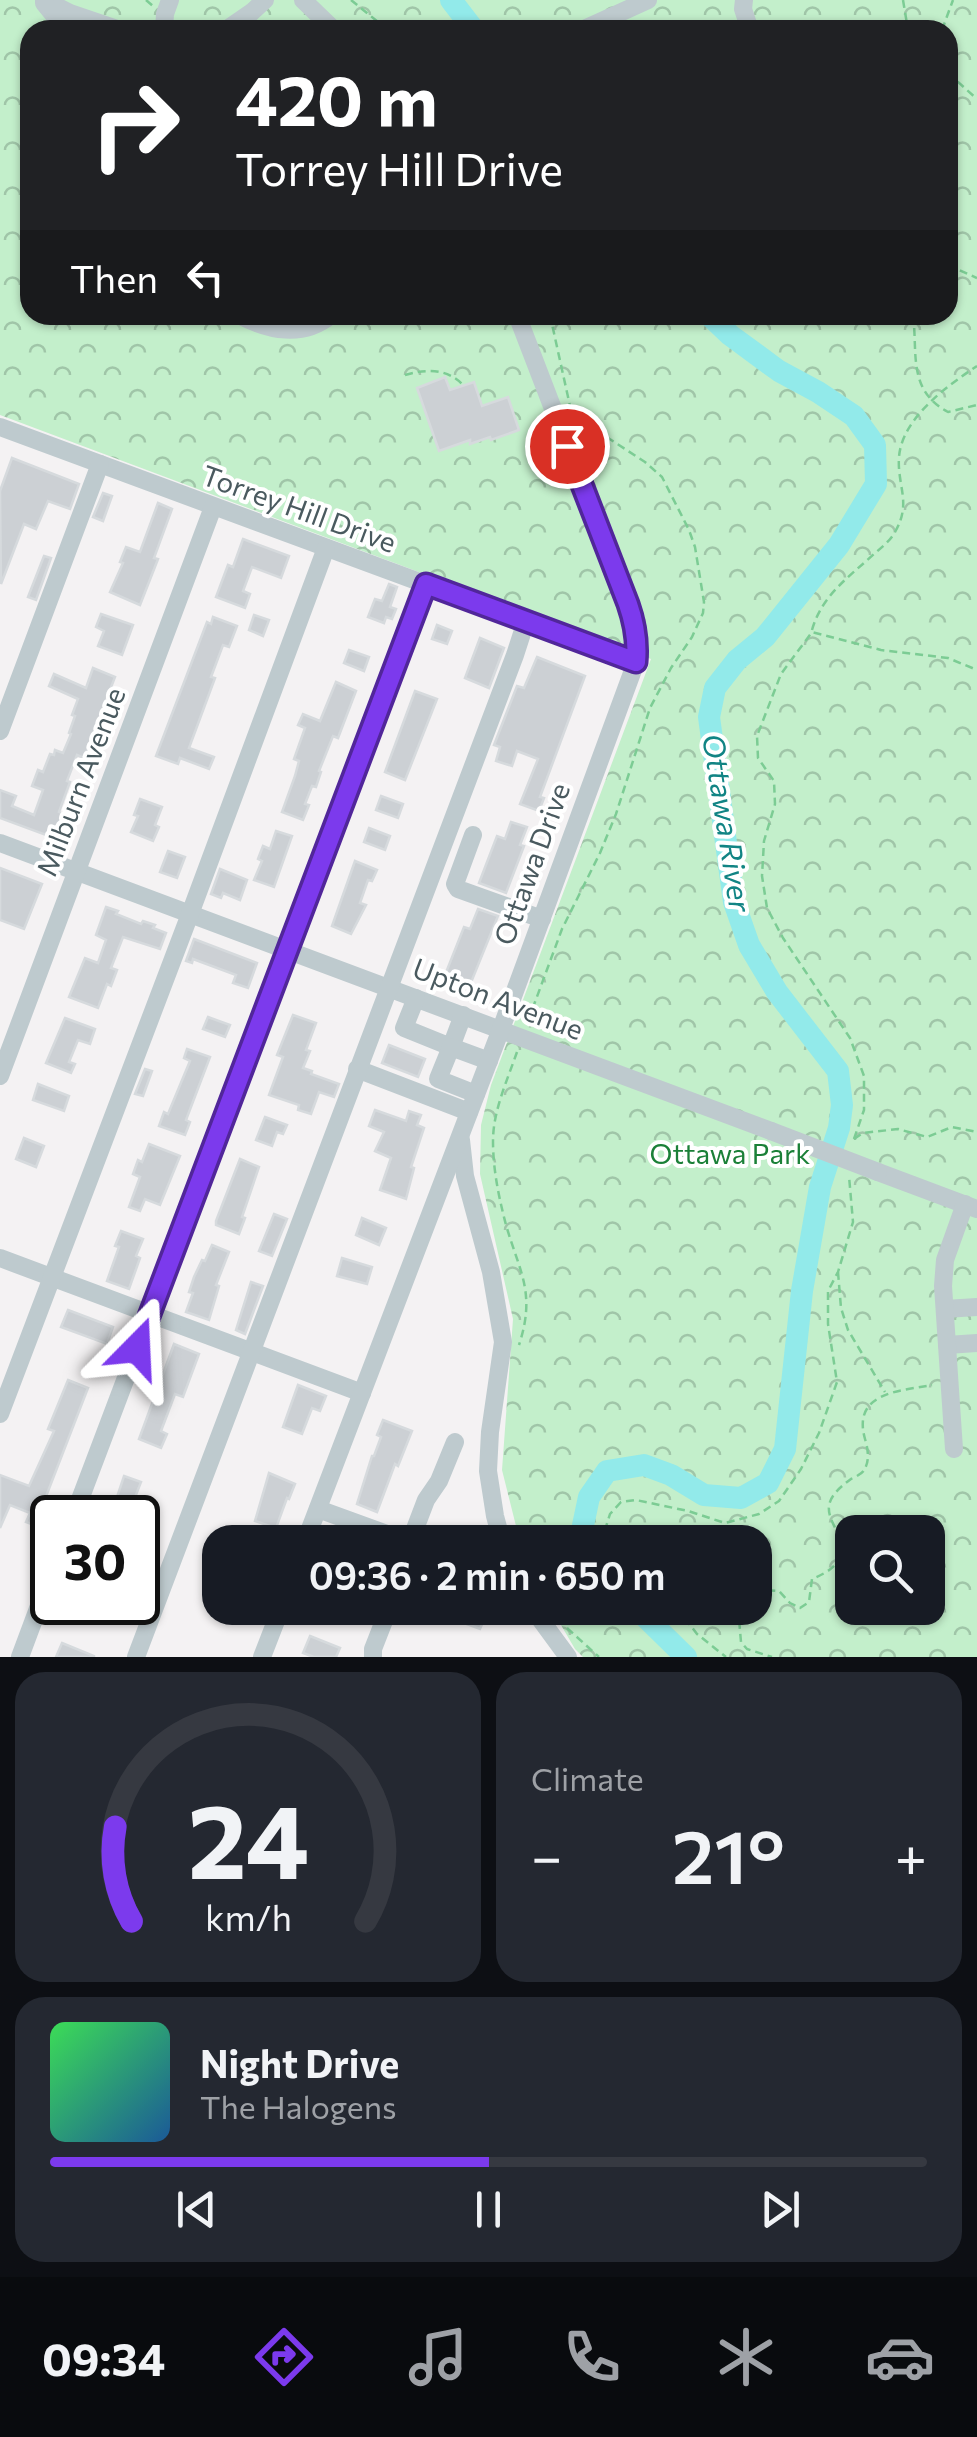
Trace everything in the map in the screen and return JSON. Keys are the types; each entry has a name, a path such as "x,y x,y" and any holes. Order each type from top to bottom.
{"street":[{"path":"42,0 87,20 88,0"},
{"path":"42,0 58,20"},
{"path":"240,20 265,0"},
{"path":"303,0 324,20"},
{"path":"604,20 648,0"},
{"path":"266,325 298,330 314,325"},
{"name":"Ottawa Drive","path":"312,1525 636,662 636,626 521,325"},
{"name":"Torrey Hill Drive","path":"0,428 636,662"},
{"path":"0,731 100,464"},
{"name":"Milburn Avenue","path":"0,1076 214,506"},
{"path":"0,1414 326,548"},
{"path":"82,1495 426,584"},
{"path":"136,1657 526,621"},
{"path":"473,835 456,884 458,889 542,919"},
{"name":"Upton Avenue","path":"0,843 971,1207"},
{"path":"416,998 404,1028 489,1061"},
{"path":"463,1015 438,1079 476,1094"},
{"path":"357,1069 469,1112"},
{"path":"460,1136 465,1176 491,1272 503,1342 488,1471 497,1525"},
{"path":"954,1449 945,1260 971,1207"},
{"path":"0,1258 362,1393"},
{"path":"945,1309 977,1307"},
{"path":"948,1345 977,1343"},
{"path":"416,1525 456,1442"},
{"path":"318,1509 362,1525"},
{"path":"20,1657 32,1625"},
{"path":"262,1657 274,1625"},
{"path":"373,1657 383,1625"},
{"path":"544,1625 568,1657"}],"path":[{"path":"351,0 376,20"},
{"path":"958,82 977,98"},
{"path":"914,325 918,379 925,393 948,412 977,406"},
{"path":"977,366 933,401 905,436 899,458 903,515 893,536 834,589 818,612 812,632 781,674 758,736 758,758 774,781 776,804 764,841 762,876 766,908 850,1038 864,1076 864,1110 854,1139 863,1133 898,1129 927,1137 952,1127 977,1132"},
{"path":"405,375 431,370 456,377 463,386"},
{"path":"812,632 881,650 948,658 977,670"},
{"path":"533,1006 543,1014 546,1032"},
{"path":"607,1525 621,1502 636,1500 725,1523 759,1514 779,1501 802,1470 837,1382 828,1324 828,1291 853,1222 847,1165"},
{"path":"838,1272 841,1308 848,1330 885,1394"},
{"path":"772,1591 779,1591 800,1608 808,1602 812,1580 830,1571 840,1560 844,1545 827,1507 830,1496 864,1472 869,1452 862,1427 863,1413 869,1404 885,1394 950,1381"},
{"path":"564,1625 599,1657"},
{"path":"690,1625 726,1657"},
{"path":"740,1625 741,1642 747,1649 772,1657"}],"green space":[{"name":"Ottawa Park","path":"0,0 977,0 977,1657 583,1657 575,1649 561,1625 772,1625 772,1525 516,1525 502,1470 513,1319 480,1174 481,1125 491,1085 651,659 0,415"}],"building":[{"path":"445,377 450,390 474,382 482,406 508,397 519,430 439,451 417,388"},
{"path":"12,458 79,484 70,509 48,501 36,529 24,524 1,584 0,491"},
{"path":"103,493 112,496 103,521 93,517"},
{"path":"158,503 172,509 140,605 110,592 126,547 140,552"},
{"path":"243,539 289,556 281,578 252,567 243,591 250,594 245,608 216,597"},
{"path":"44,556 51,558 36,600 28,597"},
{"path":"389,584 397,587 390,607 396,609 392,619 386,617 384,623 368,617 375,599 382,601"},
{"path":"101,614 133,625 122,655 98,646 104,631 96,627"},
{"path":"254,615 269,620 263,636 249,630"},
{"path":"213,617 237,626 229,647 223,645 189,748 214,757 209,769 180,758 178,764 156,756 207,622 211,624"},
{"path":"437,625 452,631 447,644 432,639"},
{"path":"480,638 504,648 489,688 465,678"},
{"path":"349,650 369,657 364,671 344,663"},
{"path":"537,657 585,676 540,797 544,798 539,811 520,804 538,759 517,751 512,766 496,761 500,747 494,745 517,686 524,688"},
{"path":"93,668 115,677 84,758 77,755 67,781 70,782 59,812 63,814 54,838 0,818 0,790 16,796 12,806 34,815 43,790 32,786 38,770 43,772 55,750 63,753 71,734 78,699 49,686 54,674 86,688"},
{"path":"336,682 356,691 338,738 333,736 316,787 312,786 303,820 282,812 299,761 294,759 305,728 298,725 303,714 320,721"},
{"path":"415,691 437,699 405,780 385,772"},
{"path":"381,796 403,804 398,818 376,810"},
{"path":"140,799 162,807 153,841 131,832"},
{"path":"511,822 527,827 506,893 479,883 497,836 505,839"},
{"path":"369,828 390,836 385,850 364,842"},
{"path":"276,831 292,836 274,887 254,880 263,846 270,849"},
{"path":"168,851 185,857 177,878 160,872"},
{"path":"355,861 377,870 372,881 368,880 360,903 366,905 351,934 332,926"},
{"path":"0,868 42,884 24,929 0,920"},
{"path":"220,869 247,880 240,900 223,893 221,898 211,894"},
{"path":"106,907 166,933 160,949 123,937 111,968 117,970 98,1008 69,997 85,958 98,963 106,940 96,935"},
{"path":"478,909 498,916 470,985 445,975 464,927 470,929"},
{"path":"194,939 257,963 248,988 233,983 236,975 193,959 192,963 186,961"},
{"path":"293,1015 316,1023 303,1068 339,1084 334,1097 319,1092 311,1114 298,1110 299,1105 269,1095 283,1057 277,1055"},
{"path":"208,1017 230,1025 225,1037 203,1029"},
{"path":"65,1018 95,1029 90,1044 78,1040 69,1062 75,1064 71,1073 46,1063"},
{"path":"389,1045 425,1059 418,1077 382,1063"},
{"path":"187,1049 210,1057 186,1120 190,1122 185,1135 159,1126 190,1061 184,1058"},
{"path":"145,1069 152,1071 143,1096 135,1094"},
{"path":"38,1084 69,1096 64,1111 33,1100"},
{"path":"375,1110 406,1121 409,1111 421,1115 417,1125 424,1128 411,1167 414,1168 406,1199 380,1190 391,1158 375,1151 384,1132 369,1126"},
{"path":"265,1117 287,1125 283,1134 277,1132 272,1146 256,1140"},
{"path":"24,1138 44,1146 36,1167 16,1159"},
{"path":"149,1144 180,1156 160,1205 145,1199 140,1211 129,1207 140,1177 133,1174"},
{"path":"240,1159 259,1167 239,1234 216,1225 216,1221"},
{"path":"274,1214 287,1219 272,1256 259,1251"},
{"path":"362,1218 386,1228 379,1245 356,1235"},
{"path":"121,1231 143,1239 129,1289 107,1281"},
{"path":"212,1245 229,1252 216,1285 219,1286 209,1320 186,1312 194,1277"},
{"path":"342,1258 372,1267 367,1284 337,1276"},
{"path":"251,1282 263,1286 245,1334 236,1330"},
{"path":"68,1310 113,1327 107,1344 61,1327"},
{"path":"174,1344 199,1354 183,1397 175,1394 161,1431 167,1434 161,1448 139,1439"},
{"path":"68,1380 88,1388 47,1495 30,1495 30,1513 10,1505 0,1528 0,1475 29,1486 54,1431 48,1429"},
{"path":"298,1385 326,1396 320,1411 312,1408 302,1434 283,1427"},
{"path":"383,1420 412,1431 377,1512 357,1504 381,1437 377,1435"},
{"path":"269,1473 295,1484 277,1525 255,1521"},
{"path":"124,1476 141,1482 136,1495 118,1495"},
{"path":"310,1636 340,1648 336,1657 303,1653"},
{"path":"62,1643 94,1656 94,1657 56,1657"}],"waterway":[{"name":"Ottawa River","path":"451,0 466,20"},
{"name":"Ottawa River","path":"583,1525 589,1497 607,1471 644,1465 671,1475 704,1495 741,1498 768,1483 785,1449 802,1291 820,1187 839,1128 842,1105 838,1071 777,992 749,945 734,902 709,717 715,688 737,660 765,637 839,545 876,484 875,445 854,416 779,371 720,325"},
{"name":"Ottawa River","path":"653,1625 686,1657"}],"route":[{"path":"137,1348 426,584 636,662 636,626 567,446"}]}
